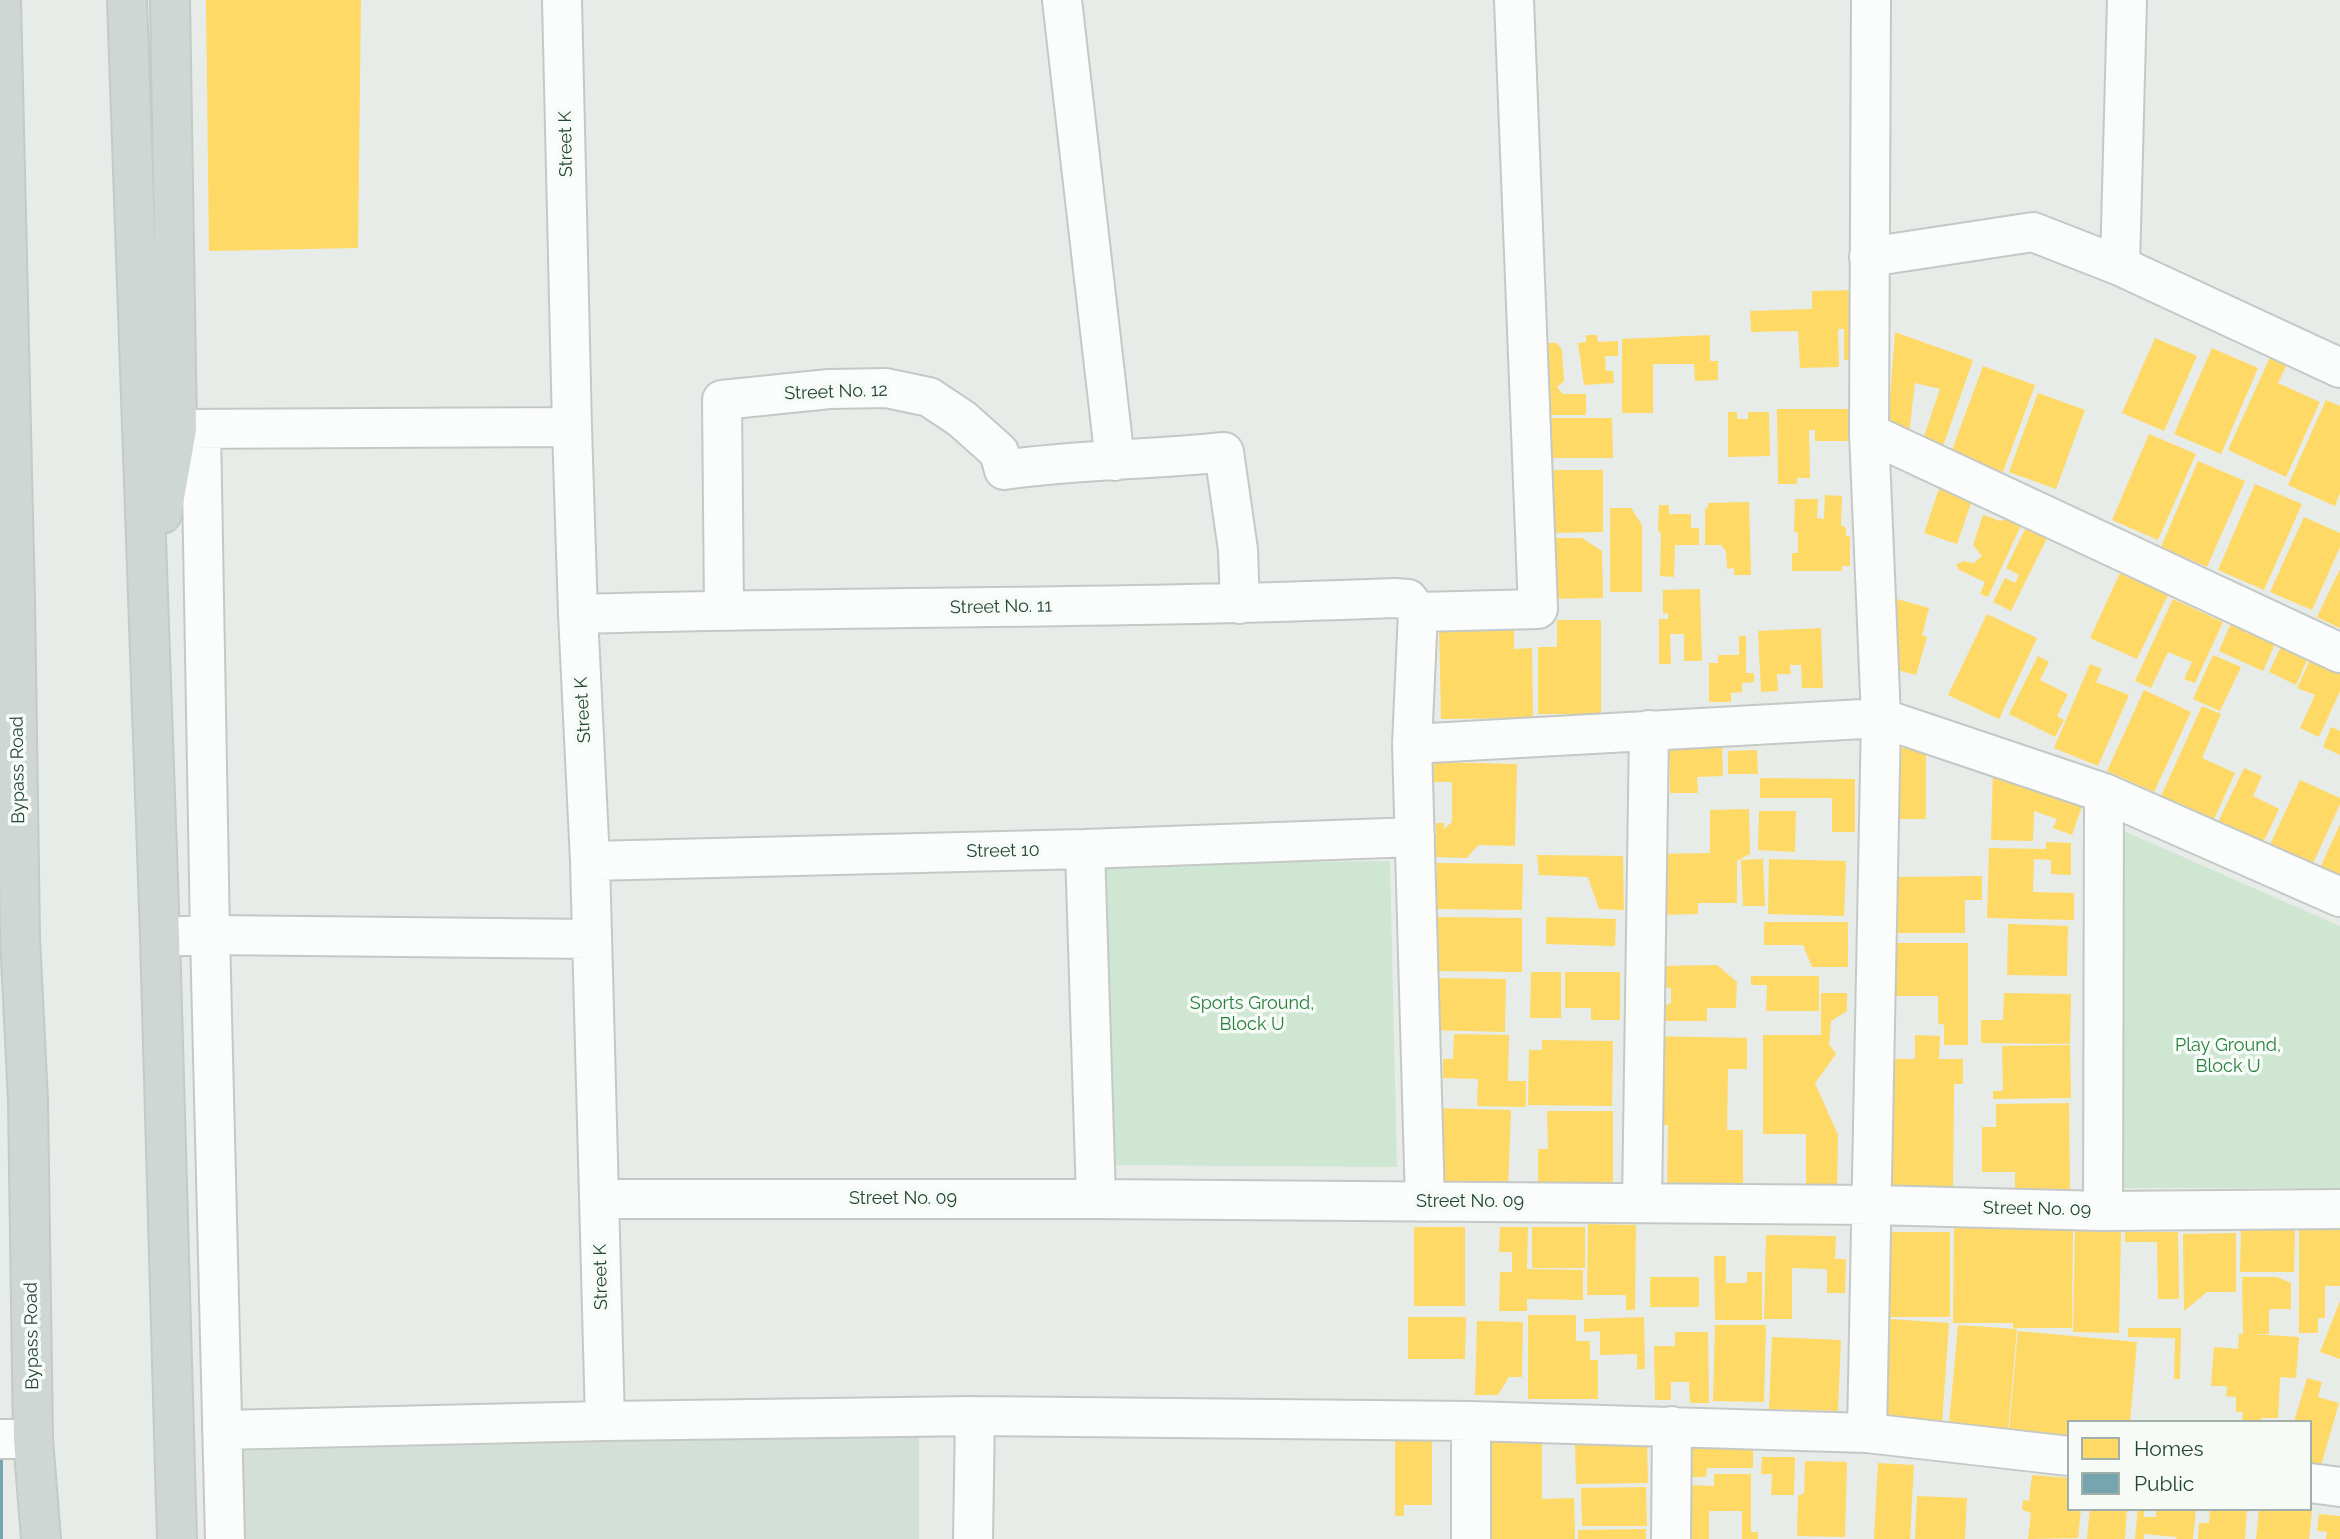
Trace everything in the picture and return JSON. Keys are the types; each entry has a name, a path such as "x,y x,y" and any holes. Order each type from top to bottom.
{"main road":[{"name":"Bypass Road","path":"1,0 10,937 28,1101 17,1439 41,1539"},
{"path":"127,0 160,937 177,1539"},
{"path":"148,586 189,429 170,0"}],"street":[{"name":"Street K","path":"562,0 572,426 590,861 605,1421"},
{"path":"1062,0 1115,461"},
{"path":"1425,1202 1412,744 1418,612 1538,609 1514,0"},
{"path":"1867,1433 1881,718 1869,433 1871,0"},
{"path":"2120,266 2127,0"},
{"path":"1869,257 2033,232 2120,266 2340,368"},
{"name":"Street No. 12","path":"724,610 722,400 829,389 886,388 929,397 962,419 999,452 1004,470 1052,463 1224,452 1237,537 1240,604"},
{"path":"225,1539 210,935 189,429 572,426"},
{"path":"1869,433 2340,653"},
{"name":"Street No. 11","path":"578,614 1240,604 1394,598 1408,599 1418,612"},
{"path":"1412,744 1881,718 2104,793 2340,897"},
{"path":"1642,1203 1649,730"},
{"path":"2103,1211 2104,793"},
{"name":"Street 10","path":"590,861 1085,849 1415,837"},
{"path":"1085,849 1096,1199"},
{"path":"160,937 210,935 592,939"},
{"name":"Street No. 09","path":"599,1199 1642,1203 2103,1211 2340,1209"},
{"path":"222,1430 975,1416 1471,1421 1867,1433 2067,1456"},
{"path":"973,1539 975,1416"},
{"path":"1471,1421 1471,1539"},
{"path":"1671,1539 1672,1426"},
{"path":"2312,1483 2340,1487"}],"shaded area":[{"path":"919,1434 919,1539 225,1539 222,1451"}],"green space":[{"name":"Play Ground, Block U","path":"2117,828 2340,926 2340,1188 2116,1188"},
{"name":"Sports Ground, Block U","path":"1390,861 1397,1167 1115,1165 1105,864"}],"building: Homes":[{"path":"206,0 361,0 358,248 209,251"},
{"path":"1854,290 1856,359 1844,360 1844,329 1838,329 1839,367 1800,368 1798,331 1751,332 1750,311 1812,309 1812,291"},
{"path":"1895,332 1973,360 1942,449 1923,439 1940,389 1915,383 1909,434 1888,424"},
{"path":"1586,335 1597,335 1598,342 1618,341 1618,356 1605,356 1606,371 1613,371 1614,383 1584,385 1578,343 1586,342"},
{"path":"1710,335 1710,361 1718,361 1718,380 1695,381 1694,364 1653,364 1653,413 1622,413 1622,339"},
{"path":"2155,338 2197,356 2164,431 2122,413"},
{"path":"1536,343 1557,343 1562,350 1564,381 1557,387 1563,394 1586,394 1586,415 1541,415"},
{"path":"2212,348 2258,368 2221,454 2174,434"},
{"path":"2271,355 2288,362 2278,383 2320,402 2286,477 2228,450"},
{"path":"1983,366 2035,385 2003,472 1951,453"},
{"path":"2038,393 2085,410 2056,489 2009,472"},
{"path":"2326,400 2340,406 2340,493 2335,506 2288,485"},
{"path":"1777,409 1853,409 1853,441 1815,441 1815,430 1809,430 1810,478 1797,478 1797,484 1778,484"},
{"path":"1728,412 1737,412 1737,419 1748,419 1748,412 1769,412 1770,456 1728,457"},
{"path":"1542,418 1612,418 1613,458 1542,458"},
{"path":"2149,434 2196,454 2158,540 2112,520"},
{"path":"2198,461 2245,481 2207,567 2161,547"},
{"path":"1545,470 1603,470 1603,532 1546,533"},
{"path":"2255,484 2302,504 2264,590 2218,570"},
{"path":"1939,489 1972,500 1957,544 1924,533"},
{"path":"1825,495 1842,496 1841,525 1846,528 1846,536 1850,536 1850,566 1842,566 1842,571 1792,571 1792,553 1798,553 1798,533 1794,531 1795,499 1818,499 1817,518 1824,519"},
{"path":"1749,502 1751,575 1734,575 1734,568 1727,569 1726,551 1721,545 1705,545 1705,509 1708,508 1708,503"},
{"path":"1659,505 1669,505 1669,514 1691,514 1691,528 1699,528 1699,545 1675,545 1674,577 1660,576"},
{"path":"1610,508 1631,508 1642,525 1642,592 1610,592"},
{"path":"1983,515 2000,521 2010,517 2022,523 1988,597 1980,594 1985,582 1959,570 1956,565 1963,561 1974,563 1982,556 1973,545"},
{"path":"2304,517 2340,533 2340,547 2312,610 2270,592"},
{"path":"2029,521 2050,532 2011,611 1993,602 2005,578 2015,583 2019,575 2006,568"},
{"path":"1545,538 1582,538 1602,551 1603,598 1546,599"},
{"path":"2340,569 2340,628 2317,617"},
{"path":"2120,573 2168,595 2137,659 2090,638"},
{"path":"1700,589 1702,661 1684,661 1684,634 1670,634 1671,664 1659,664 1659,619 1668,619 1668,613 1663,614 1663,590"},
{"path":"1897,599 1929,608 1922,635 1927,637 1916,675 1897,670"},
{"path":"2173,599 2223,622 2195,683 2184,679 2192,662 2168,652 2151,688 2135,681"},
{"path":"1987,614 2037,638 1999,719 1948,695"},
{"path":"1514,620 1514,649 1532,648 1533,718 1441,719 1439,621"},
{"path":"1557,620 1601,620 1601,714 1538,714 1538,647 1557,647"},
{"path":"2231,623 2275,644 2263,671 2219,651"},
{"path":"1821,628 1823,688 1802,688 1801,665 1790,665 1791,674 1777,674 1778,691 1761,692 1758,631"},
{"path":"1739,636 1746,636 1746,673 1754,673 1754,682 1742,683 1742,692 1731,693 1731,702 1709,702 1709,663 1718,663 1718,655 1739,655"},
{"path":"2282,644 2309,656 2296,685 2269,672"},
{"path":"2213,655 2241,667 2220,711 2193,699"},
{"path":"2038,656 2049,662 2040,680 2068,694 2057,716 2064,720 2055,737 2009,714"},
{"path":"2311,658 2340,672 2340,691 2319,737 2300,728 2315,695 2297,688"},
{"path":"2090,664 2102,669 2096,682 2129,695 2098,766 2054,748"},
{"path":"2144,690 2191,712 2154,792 2107,771"},
{"path":"2202,706 2221,714 2202,758 2235,773 2214,819 2161,796"},
{"path":"2331,727 2340,731 2340,755 2323,747"},
{"path":"1722,746 1723,776 1697,777 1698,793 1670,793 1669,748"},
{"path":"1888,748 1926,748 1926,819 1888,819"},
{"path":"1757,750 1758,774 1728,774 1728,751"},
{"path":"1434,762 1517,764 1515,846 1478,845 1467,858 1436,857 1436,823 1444,823 1444,829 1452,822 1452,782 1433,782"},
{"path":"1993,767 2084,800 2072,835 2053,828 2057,819 2034,811 2033,841 1991,840"},
{"path":"2244,768 2262,776 2253,796 2279,809 2263,843 2218,822"},
{"path":"1760,778 1855,779 1855,832 1832,832 1832,798 1760,798"},
{"path":"2300,780 2340,798 2340,804 2311,868 2268,849"},
{"path":"1749,809 1750,854 1737,861 1737,903 1698,903 1698,914 1657,915 1656,854 1710,853 1710,810"},
{"path":"1759,811 1796,811 1795,852 1758,850"},
{"path":"2340,824 2340,888 2316,877"},
{"path":"2046,842 2071,843 2071,875 2051,874 2051,860 2034,859 2033,892 2074,893 2074,920 1987,918 1989,848 2046,849"},
{"path":"1537,855 1623,856 1624,910 1599,909 1588,877 1539,875"},
{"path":"1763,859 1765,906 1743,906 1741,860"},
{"path":"1769,859 1846,861 1844,916 1768,914"},
{"path":"1437,863 1523,864 1522,910 1436,909"},
{"path":"1982,876 1982,900 1965,900 1965,933 1889,933 1889,877"},
{"path":"1435,917 1522,918 1522,972 1434,971"},
{"path":"1546,917 1616,919 1615,946 1546,944"},
{"path":"1764,922 1848,922 1848,967 1812,967 1803,945 1764,945"},
{"path":"2008,924 2068,926 2067,976 2007,975"},
{"path":"1886,943 1968,943 1968,1045 1944,1045 1944,1025 1938,1023 1938,996 1886,996"},
{"path":"1717,965 1737,982 1736,1008 1707,1008 1707,1021 1663,1021 1663,1006 1671,1003 1671,988 1661,988 1661,966"},
{"path":"1531,972 1561,972 1561,1018 1530,1018"},
{"path":"1565,972 1620,972 1620,1020 1591,1020 1591,1008 1565,1008"},
{"path":"1751,976 1819,976 1819,1011 1766,1011 1767,985 1751,985"},
{"path":"1430,978 1506,979 1505,1032 1429,1030"},
{"path":"1821,993 1847,993 1847,1011 1831,1021 1829,1044 1836,1054 1815,1083 1838,1135 1837,1191 1806,1191 1806,1134 1763,1134 1763,1035 1821,1035"},
{"path":"2004,993 2071,994 2070,1044 1981,1043 1981,1020 2003,1020"},
{"path":"1454,1034 1509,1035 1508,1081 1526,1081 1526,1107 1477,1106 1478,1079 1443,1078 1443,1059 1453,1059"},
{"path":"1915,1035 1940,1036 1939,1059 1963,1059 1963,1084 1954,1084 1953,1199 1882,1199 1882,1059 1915,1059"},
{"path":"1653,1036 1747,1038 1747,1069 1728,1069 1727,1130 1743,1130 1743,1193 1667,1193 1668,1125 1656,1125 1657,1074 1663,1074 1663,1060 1652,1060"},
{"path":"1542,1040 1613,1041 1612,1106 1528,1105 1529,1050 1542,1050"},
{"path":"2070,1045 2071,1098 1993,1099 1993,1091 2003,1091 2002,1046"},
{"path":"2069,1103 2070,1194 2015,1195 2015,1172 1982,1172 1982,1127 1996,1127 1996,1104"},
{"path":"1433,1108 1511,1110 1508,1189 1430,1187"},
{"path":"1547,1111 1613,1111 1613,1185 1538,1185 1538,1149 1548,1149"},
{"path":"2299,1221 2340,1221 2340,1286 2325,1286 2325,1318 2318,1318 2318,1333 2299,1333"},
{"path":"1954,1223 2073,1227 2072,1328 2013,1328 2013,1323 1953,1323"},
{"path":"1588,1224 1636,1225 1635,1310 1626,1310 1626,1295 1587,1295"},
{"path":"1414,1227 1465,1227 1465,1306 1414,1306"},
{"path":"1500,1227 1528,1227 1527,1269 1583,1270 1583,1300 1527,1299 1527,1311 1499,1311 1500,1272 1512,1272 1512,1252 1499,1252"},
{"path":"1532,1227 1585,1227 1585,1268 1532,1268"},
{"path":"2241,1228 2295,1229 2294,1272 2240,1272"},
{"path":"2075,1231 2121,1232 2119,1333 2073,1332"},
{"path":"1888,1232 1950,1232 1950,1317 1888,1317"},
{"path":"2125,1232 2178,1232 2179,1299 2158,1299 2157,1242 2125,1242"},
{"path":"2236,1233 2236,1292 2207,1292 2184,1311 2183,1234"},
{"path":"1766,1235 1836,1236 1835,1259 1846,1259 1845,1293 1827,1293 1827,1269 1792,1268 1792,1319 1764,1319"},
{"path":"1714,1256 1726,1256 1726,1283 1747,1283 1747,1272 1762,1272 1762,1320 1715,1320"},
{"path":"1650,1277 1699,1277 1699,1307 1650,1307"},
{"path":"2242,1277 2277,1277 2291,1283 2291,1309 2269,1309 2269,1334 2252,1334 2299,1337 2296,1378 2280,1377 2278,1418 2242,1420 2243,1412 2236,1412 2236,1397 2226,1396 2227,1386 2211,1386 2214,1347 2238,1349 2239,1334 2243,1334"},
{"path":"2340,1301 2340,1359 2320,1352"},
{"path":"1528,1315 1576,1315 1576,1341 1590,1341 1590,1360 1598,1360 1598,1399 1528,1399"},
{"path":"1408,1317 1466,1317 1465,1359 1408,1359"},
{"path":"1644,1317 1645,1369 1637,1369 1637,1354 1600,1355 1600,1331 1584,1332 1584,1319"},
{"path":"1890,1319 1949,1323 1942,1424 1882,1419"},
{"path":"1477,1321 1523,1322 1522,1377 1509,1377 1498,1395 1475,1395"},
{"path":"1715,1325 1766,1325 1764,1402 1713,1401"},
{"path":"1958,1325 2017,1329 2008,1430 1949,1424"},
{"path":"2128,1328 2181,1328 2180,1379 2174,1379 2175,1338 2128,1337"},
{"path":"2018,1331 2137,1342 2130,1420 2067,1420 2067,1437 2009,1431"},
{"path":"1675,1332 1708,1332 1709,1403 1690,1403 1689,1382 1671,1382 1671,1400 1655,1400 1654,1346 1675,1346"},
{"path":"1772,1337 1841,1340 1838,1411 1769,1409"},
{"path":"2307,1378 2322,1382 2318,1397 2339,1403 2320,1469 2312,1467 2312,1420 2295,1420"},
{"path":"1484,1439 1542,1439 1542,1499 1574,1498 1575,1539 1480,1539 1479,1500 1498,1500 1484,1499"},
{"path":"1395,1441 1432,1441 1432,1505 1404,1505 1404,1516 1395,1516"},
{"path":"1647,1443 1648,1483 1576,1484 1575,1444"},
{"path":"1692,1446 1753,1448 1753,1468 1707,1468 1706,1477 1692,1477"},
{"path":"1762,1457 1795,1457 1794,1495 1771,1495 1772,1474 1761,1474"},
{"path":"1805,1461 1847,1462 1845,1537 1797,1536 1798,1496 1804,1493"},
{"path":"1878,1463 1914,1465 1910,1539 1874,1539"},
{"path":"1714,1474 1751,1474 1751,1532 1758,1532 1758,1539 1742,1539 1742,1511 1709,1511 1709,1539 1688,1539 1689,1485 1714,1486"},
{"path":"2032,1475 2067,1478 2067,1511 2081,1511 2078,1538 2028,1539 2031,1513 2022,1510 2023,1500 2029,1501"},
{"path":"1646,1487 1647,1526 1582,1526 1581,1488"},
{"path":"1917,1496 1967,1498 1965,1539 1915,1539"},
{"path":"2090,1511 2127,1511 2125,1539 2087,1539"},
{"path":"2138,1511 2144,1511 2144,1517 2156,1517 2156,1511 2196,1511 2193,1539 2144,1534 2144,1539 2135,1539"},
{"path":"2210,1511 2247,1511 2245,1539 2198,1539 2199,1523 2209,1523"},
{"path":"2259,1511 2312,1511 2309,1539 2256,1539"},
{"path":"2319,1514 2340,1516 2340,1539 2326,1539 2327,1532 2317,1531"},
{"path":"1646,1529 1646,1539 1578,1539 1578,1530"}],"building: Public":[{"path":"0,1455 3,1455 3,1539 0,1539"}]}
